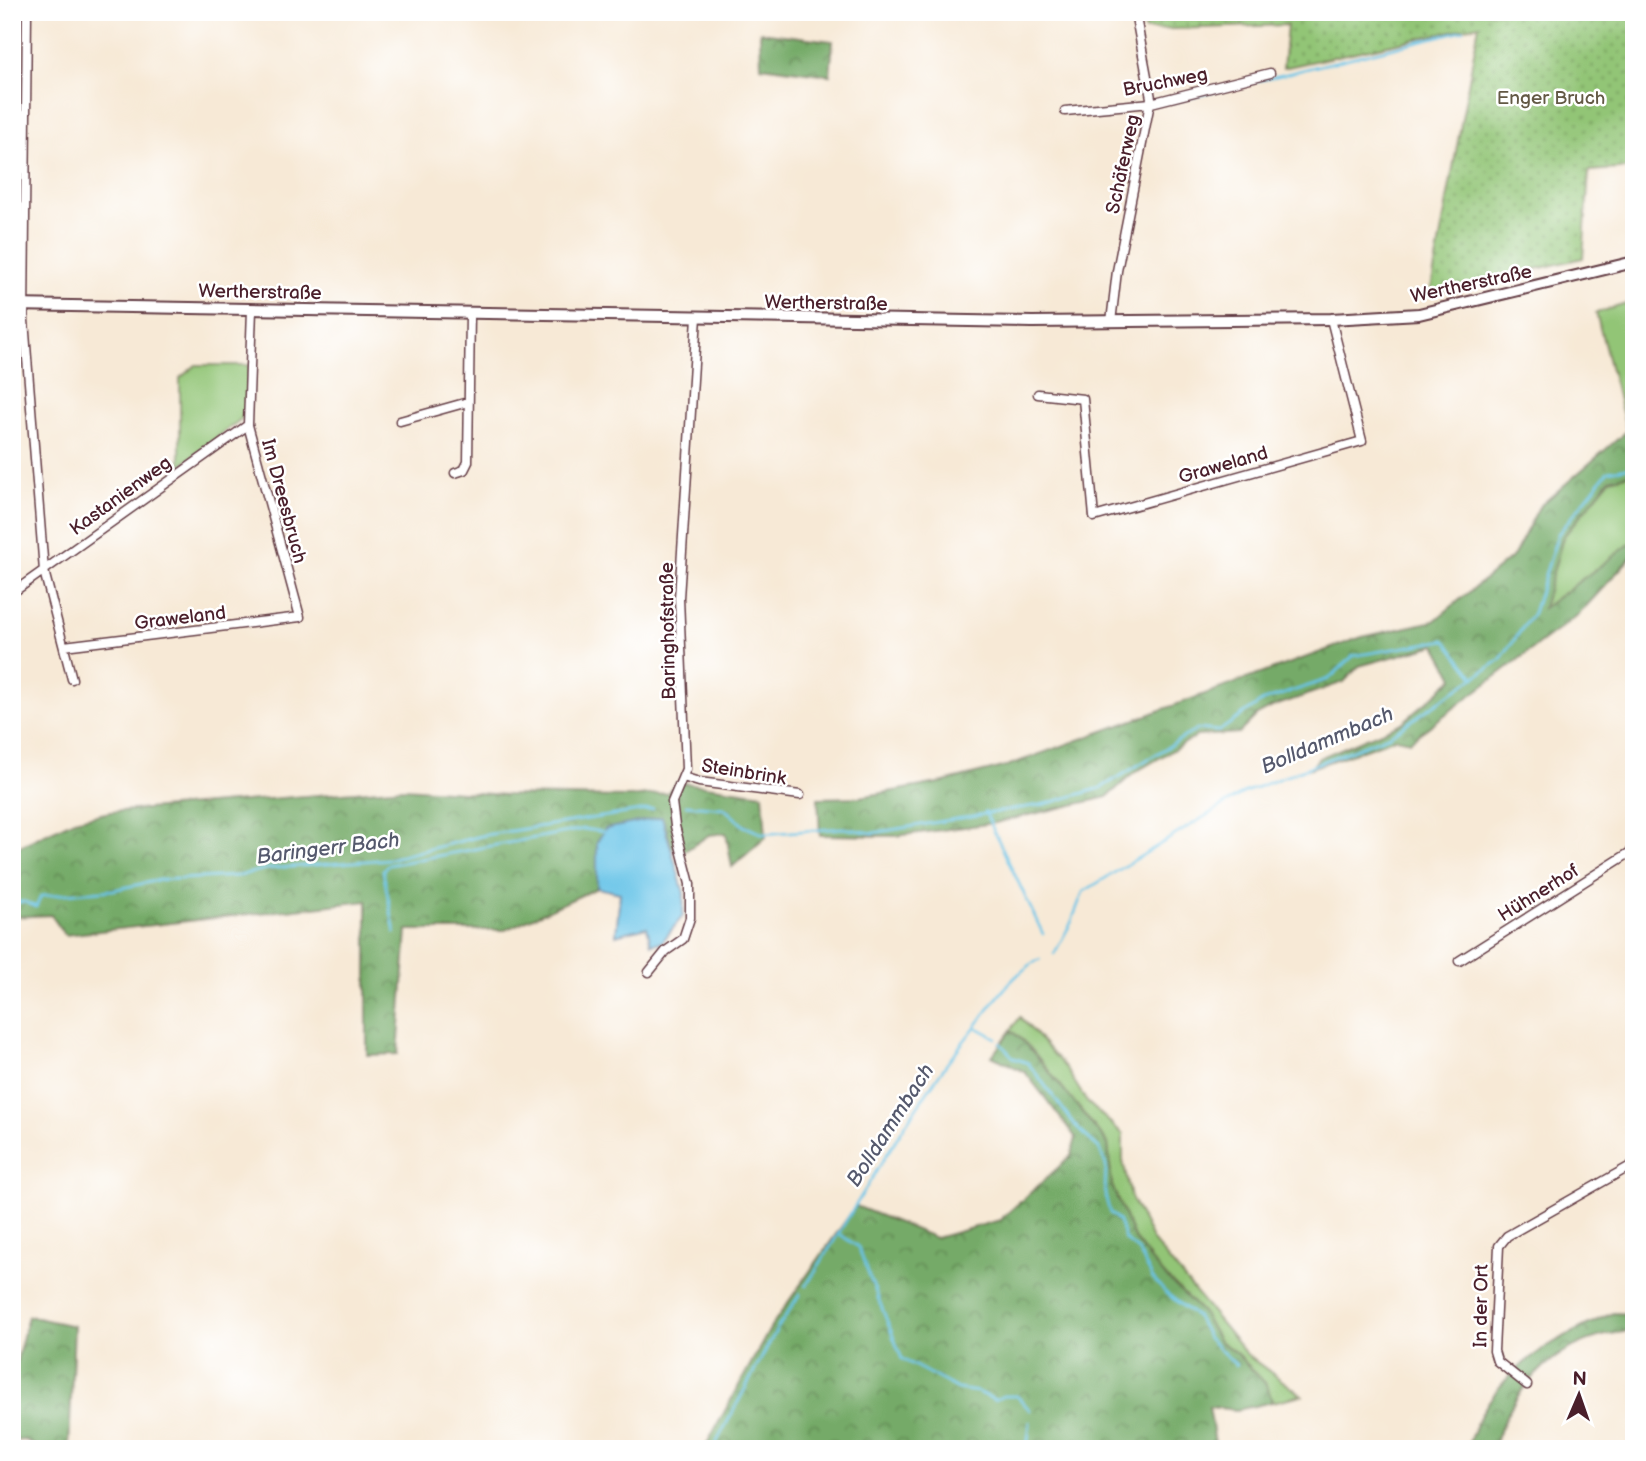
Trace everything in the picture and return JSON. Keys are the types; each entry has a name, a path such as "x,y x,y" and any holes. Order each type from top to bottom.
{"main road":[{"name":"Wertherstraße","path":"18,305 1111,322 1331,319 1419,314 1634,262"}],"street":[{"path":"27,12 18,305 44,571 72,678"},
{"name":"Schäferweg","path":"1111,322 1115,282 1151,103 1149,77 1135,12"},
{"name":"Bruchweg","path":"1065,111 1151,103 1270,74"},
{"name":"Im Dreesbruch","path":"252,309 248,425 300,617"},
{"path":"455,473 464,470 468,462 470,313"},
{"name":"Baringhofstraße","path":"649,972 666,951 683,939 690,918 691,899 672,802 685,769 679,598 697,317"},
{"name":"Graweland","path":"1038,394 1083,399 1094,517 1362,441 1331,319"},
{"path":"400,421 468,402"},
{"name":"Kastanienweg","path":"12,593 248,425"},
{"name":"Graweland","path":"64,646 300,617"},
{"name":"Steinbrink","path":"683,777 699,782 800,795"},
{"name":"Hühnerhof","path":"1459,961 1634,850"},
{"name":"In der Ort","path":"1527,1385 1497,1361 1494,1351 1499,1246 1507,1236 1634,1164"}],"green space":[{"name":"Enger Bruch","path":"1141,12 1634,12 1634,168 1589,171 1583,258 1430,294 1479,25 1283,68 1287,25 1145,30"},
{"path":"760,32 833,41 830,75 761,66"},
{"path":"1633,302 1634,411 1627,431 1596,313"},
{"path":"196,365 249,365 245,416 180,466 180,378"},
{"path":"1634,411 1634,473 1610,479 1563,537 1543,608 1634,541 1634,554 1579,614 1410,741 1396,738 1311,768 1319,758 1402,723 1454,678 1436,645 1359,666 1344,682 1272,707 1257,715 1239,733 1197,736 1134,773 1107,797 995,823 896,836 820,835 818,798 860,797 944,782 1007,766 1362,637 1434,621 1514,555 1539,507 1627,431"},
{"path":"1634,473 1634,541 1542,609 1563,537 1610,479"},
{"path":"677,782 763,794 766,837 732,867 726,833 709,835 685,851 672,848 662,817 635,824 597,842 597,888 505,930 407,930 398,1054 367,1055 367,901 65,935 51,915 12,917 12,850 74,820 110,812 404,788 506,795 629,797 667,793"},
{"path":"1020,1017 1066,1068 1087,1102 1123,1134 1123,1161 1131,1197 1153,1241 1247,1355 1302,1395 1272,1402 1267,1385 1236,1353 1218,1340 1202,1312 1160,1271 1134,1238 1112,1186 1108,1144 1030,1048 1011,1030"},
{"path":"1011,1030 1030,1048 1108,1144 1112,1186 1134,1238 1160,1271 1202,1312 1218,1340 1236,1353 1267,1385 1272,1402 1237,1410 1209,1407 1216,1449 704,1449 772,1325 856,1206 936,1238 1000,1220 1071,1156 1076,1138 1025,1072 992,1056"},
{"path":"1613,1313 1634,1314 1634,1331 1608,1334 1563,1352 1544,1366 1513,1403 1493,1449 1467,1449 1477,1423 1505,1380 1543,1349"},
{"path":"28,1316 74,1326 69,1449 41,1449 25,1440 12,1441 12,1365 16,1364"}],"water":[{"path":"662,817 684,893 683,916 662,942 651,944 647,927 616,935 620,893 597,888 597,842 605,829"}],"waterway":[{"path":"1033,12 1072,12"},
{"path":"1172,102 1464,30"},
{"name":"Bolldammbach","path":"1054,954 1071,923 1083,892 1243,793 1390,735 1500,660 1533,613 1558,534 1608,471 1634,467"},
{"path":"686,805 724,808 744,826 763,834 843,828 873,833 1045,804 1101,788 1197,729 1219,731 1263,701 1329,679 1353,656 1445,640 1475,678"},
{"name":"Baringerr Bach","path":"12,902 25,902 36,907 41,896 113,890 159,880 238,876 266,869 389,859 485,835 653,809"},
{"name":"Bolldammbach","path":"985,812 1043,934"},
{"path":"395,933 383,871 388,865 584,829 603,832"},
{"name":"Bolldammbach","path":"806,1286 907,1121 951,1058 1011,981 1040,959"},
{"path":"976,1027 996,1038"},
{"path":"1000,1043 1014,1058 1028,1063 1078,1129 1099,1148 1106,1165 1105,1195 1110,1213 1119,1221 1125,1240 1138,1250 1153,1279 1197,1317 1208,1338 1236,1365"},
{"path":"841,1235 858,1247 902,1359 958,1389 978,1392 995,1400 1003,1396 1017,1396 1030,1410"},
{"name":"Bolldammbach","path":"713,1449 777,1329 800,1294"},
{"path":"1027,1449 1030,1422"}]}
